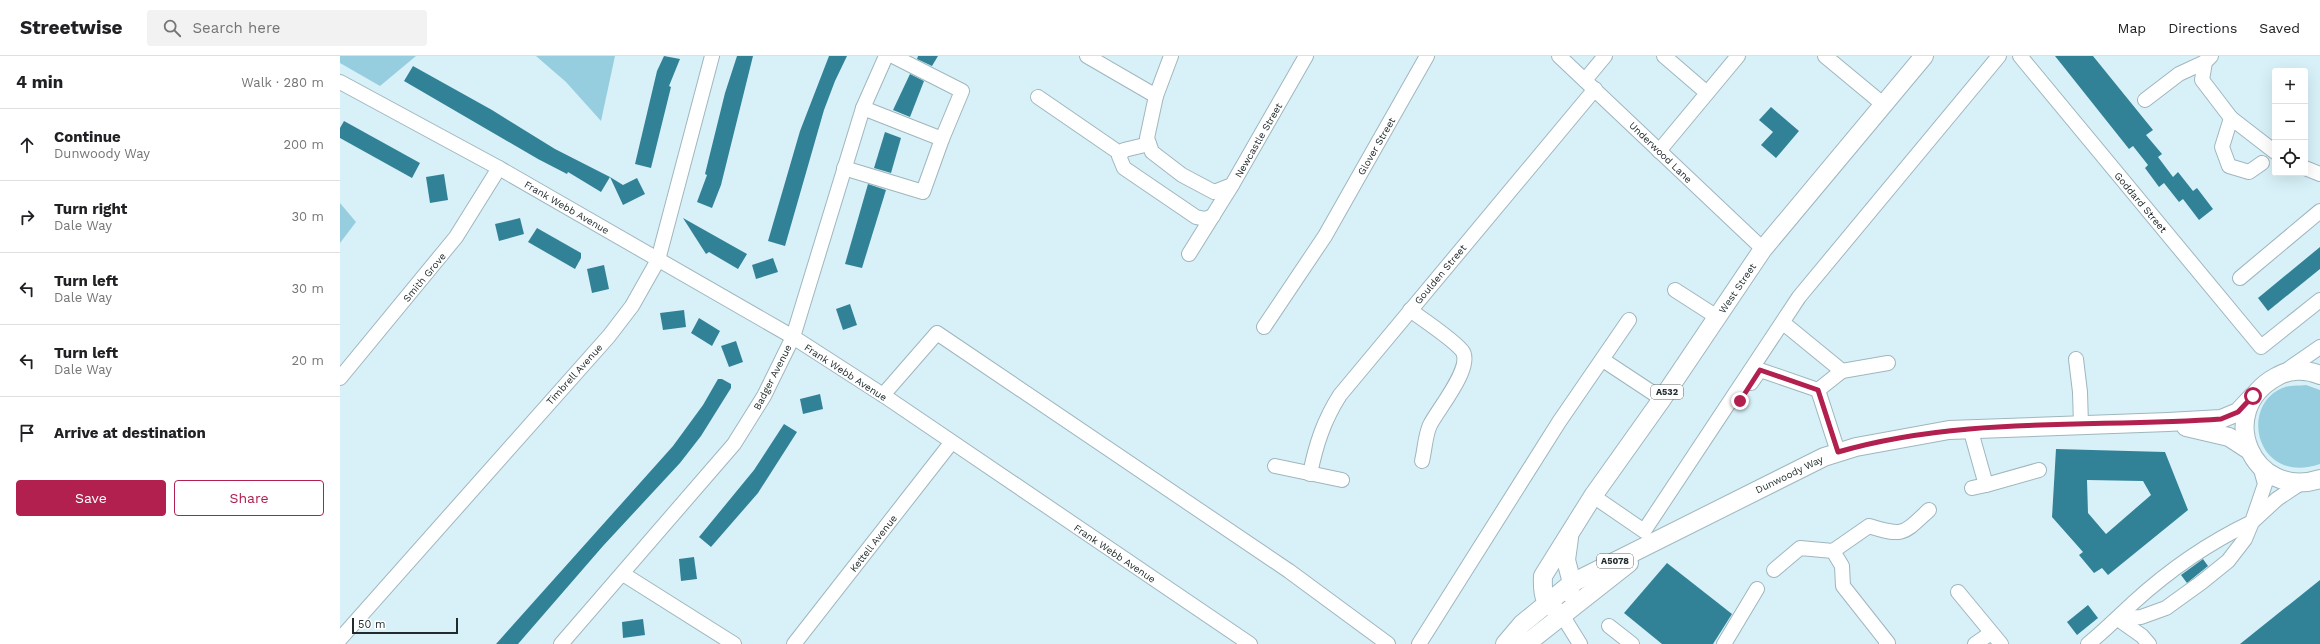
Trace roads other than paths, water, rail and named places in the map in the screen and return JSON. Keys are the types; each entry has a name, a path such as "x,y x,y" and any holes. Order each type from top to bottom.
{"main road":[{"name":"West Street","path":"1546,604 1543,589 1543,576 1593,496 1662,399 1764,249 1923,56"},
{"path":"2282,374 2297,371 2320,375"},
{"name":"Dunwoody Way","path":"1572,583 1824,456 1856,447 1941,431 1970,428 2221,419 2238,412 2265,383 2282,374"},
{"path":"2253,396 2245,420 2244,432 2249,450 2260,466 2272,475 2286,481 2301,483 2320,479"},
{"name":"Dunwoody Way","path":"2168,422 2229,437 2249,450"},
{"name":"West Street","path":"1569,534 1566,560 1572,583"},
{"name":"Dunwoody Way","path":"1562,615 1586,598 1658,540"},
{"path":"1505,644 1522,624 1572,583"},
{"path":"1526,644 1562,615 1572,583"},
{"path":"1546,604 1562,615"}],"street":[{"name":"Timbrell Avenue","path":"340,639 609,336 632,306 658,260 712,56"},
{"name":"Badger Avenue","path":"561,644 734,444 764,396 793,337 863,108 886,56"},
{"path":"844,168 922,192 962,91 893,56"},
{"path":"1087,56 1156,96"},
{"path":"1171,56 1156,96 1147,138 1151,148 1124,150 1121,154 1120,163 1124,168 1196,217 1205,219 1213,216"},
{"name":"Newcastle Street","path":"1151,148 1182,175 1214,192 1232,185 1306,56"},
{"name":"Glover Street","path":"1264,327 1325,236 1427,56"},
{"name":"Underwood Lane","path":"1559,56 1764,249"},
{"name":"Goulden Street","path":"1310,474 1318,439 1327,416 1340,395 1410,310 1590,84 1605,56"},
{"path":"1664,56 1707,93"},
{"path":"1659,151 1738,56"},
{"path":"1825,56 1884,105"},
{"path":"1593,496 1644,530 1799,297 1999,56"},
{"name":"Goddard Street","path":"2020,56 2261,347 2320,300"},
{"path":"2145,100 2179,74 2208,59"},
{"path":"2208,59 2202,80 2231,118 2272,150"},
{"name":"Frank Webb Avenue","path":"340,82 499,168 793,337 883,395 951,443 1250,644"},
{"path":"1038,97 1121,154"},
{"path":"863,108 942,139"},
{"path":"2231,118 2222,147 2228,166 2248,172 2262,163"},
{"name":"Smith Grove","path":"340,378 456,237 499,168"},
{"path":"2308,169 2320,175"},
{"path":"1189,254 1232,185"},
{"path":"2240,278 2320,211"},
{"path":"1675,290 1717,317"},
{"path":"1410,310 1459,348 1465,362 1458,379 1430,425 1422,461"},
{"path":"1419,644 1558,422 1603,360 1629,320"},
{"path":"1787,326 1842,370"},
{"path":"883,395 937,333 1289,571 1388,644"},
{"path":"2282,374 2320,347"},
{"path":"2076,359 2080,392 2081,425"},
{"path":"1603,360 1662,399"},
{"path":"1818,390 1842,370 1888,363"},
{"path":"1740,401 1760,370 1818,390"},
{"path":"1818,390 1838,452"},
{"path":"1970,428 1986,485"},
{"name":"Kettell Avenue","path":"794,644 951,443"},
{"path":"1276,466 1342,480"},
{"path":"2118,619 2141,617 2166,608 2228,561 2245,539 2252,522 2264,484 2260,466"},
{"path":"1972,488 2039,470"},
{"path":"2088,644 2118,619 2133,603 2186,561 2231,532 2252,522 2277,499 2301,483"},
{"path":"1774,570 1800,548 1833,551 1869,526 1895,534 1908,530 1929,510"},
{"path":"1833,551 1842,566 1843,586 1887,644"},
{"path":"623,574 734,644"},
{"path":"1724,644 1757,589"},
{"path":"1958,592 2001,644"},
{"path":"1562,615 1580,644"},
{"path":"2118,619 2142,636 2149,644"},
{"path":"1609,626 1632,644"},
{"path":"1975,644 1991,633"}]}
